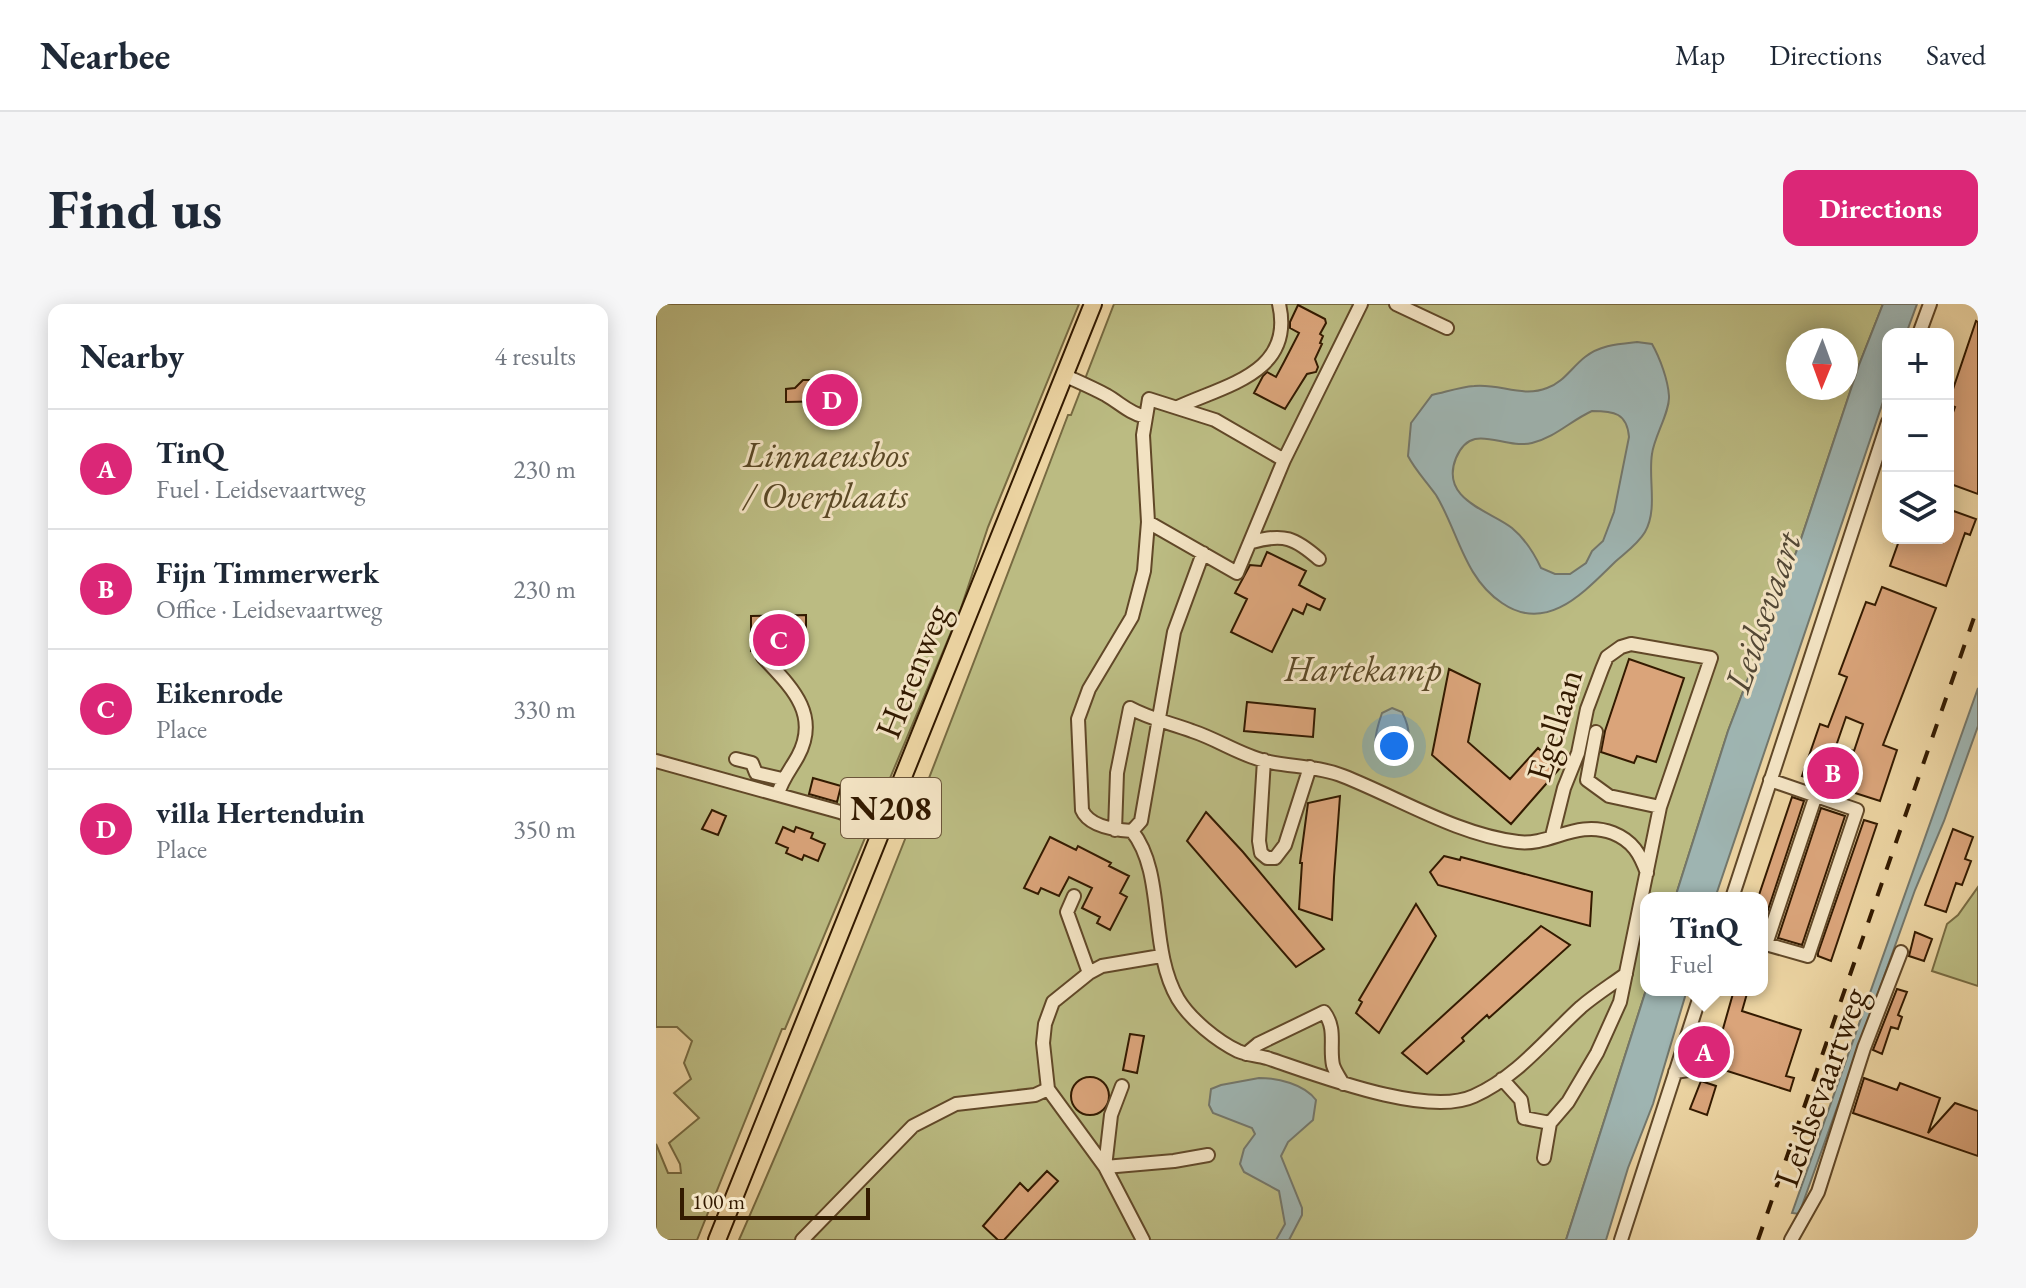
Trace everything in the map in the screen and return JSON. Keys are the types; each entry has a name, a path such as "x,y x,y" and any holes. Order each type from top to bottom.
{"main road":[{"name":"Herenweg","path":"717,1240 1093,304"}],"street":[{"path":"1178,407 1263,367 1274,352 1281,333 1279,304"},
{"path":"1148,522 1237,573 1284,460 1361,304"},
{"path":"1396,304 1447,328"},
{"path":"1921,328 1930,304"},
{"path":"1066,376 1104,393 1130,413 1145,417"},
{"path":"1132,831 1115,830 1085,817 1082,810 1078,719 1089,689 1132,617 1144,571 1148,522 1143,435 1149,399 1215,420 1284,460"},
{"path":"1734,892 1882,440"},
{"path":"1252,542 1282,536 1300,542 1319,559"},
{"path":"1132,831 1141,821 1178,615 1203,553"},
{"name":"Egellaan","path":"1552,836 1564,788 1578,753 1587,709 1602,669 1607,657 1631,644 1711,658 1660,807"},
{"path":"763,657 797,694 803,713 803,744 782,779 778,794"},
{"path":"1115,830 1117,773 1130,708 1264,760 1341,775 1411,807 1485,835 1520,843 1589,828 1611,832 1630,841 1640,854 1647,873"},
{"path":"1596,732 1587,780 1609,796 1660,807 1643,892"},
{"path":"736,759 752,763 756,773 782,779"},
{"path":"1264,760 1259,841 1261,853 1267,858 1275,858 1285,845 1310,767"},
{"path":"656,761 840,812 881,832"},
{"path":"1768,944 1808,956 1857,810 1770,780"},
{"path":"1768,932 1816,795"},
{"path":"1132,831 1147,855 1161,956 1178,999 1194,1019 1234,1049 1343,1084 1405,1099 1439,1102 1471,1098 1502,1079 1581,1008 1626,974"},
{"path":"1074,896 1067,912 1089,973"},
{"path":"1544,1158 1550,1123 1568,1102 1597,1053 1620,1002 1640,907"},
{"name":"Leidsevaartweg","path":"1791,1240 1818,1192 1864,1048 1901,952"},
{"path":"1143,1240 1105,1167 1048,1089 1043,1043 1045,1024 1053,1002 1089,973 1102,966 1161,956"},
{"path":"1621,1240 1700,996"},
{"path":"1246,1054 1258,1044 1324,1012 1330,1020 1332,1032 1333,1067 1343,1084"},
{"path":"1675,1072 1702,1068 1710,1042 1691,1025"},
{"path":"1502,1079 1521,1100 1524,1118 1550,1123"},
{"path":"1105,1167 1111,1115 1122,1086"},
{"path":"802,1240 913,1126 956,1104 1035,1095 1048,1089"},
{"path":"1105,1167 1208,1155"}],"green space":[{"name":"Linnaeusbos / Overplaats","path":"656,304 1079,304 988,527 960,611 785,1029 782,1029 697,1240 656,1240 656,1144 668,1173 681,1173 680,1164 669,1143 699,1118 674,1093 691,1079 684,1063 692,1041 677,1027 656,1027"},
{"name":"Hartekamp","path":"1114,304 1883,304 1858,368 1858,328 1786,328 1786,400 1847,400 1800,542 1728,731 1677,892 1640,892 1640,996 1644,996 1566,1240 739,1240 868,933 1068,415 1071,415"},
{"path":"1978,887 1978,986 1932,971 1947,924 1958,915"}],"water":[{"path":"1883,304 1917,304 1908,328 1882,328 1882,405 1717,892 1677,892 1728,731 1800,542 1847,400 1858,400 1858,368"},
{"path":"1637,342 1652,344 1663,369 1669,396 1652,454 1652,504 1645,532 1591,585 1564,605 1534,614 1502,603 1489,593 1470,567 1444,509 1408,456 1411,423 1432,395 1474,386 1538,391 1558,382 1597,350","holes":["1592,411 1618,415 1628,429 1614,512 1603,541 1592,551 1586,563 1570,574 1555,574 1541,568 1521,536 1512,528 1461,494 1453,472 1456,458 1470,441 1479,438 1532,443"]},
{"path":"1978,688 1978,726 1915,890 1799,1214 1792,1213"},
{"path":"1392,708 1402,712 1408,727 1409,742 1404,756 1392,765 1379,756 1375,743 1382,713"},
{"path":"1644,996 1685,996 1653,1104 1628,1168 1606,1240 1566,1240"},
{"path":"1259,1078 1290,1083 1316,1100 1313,1120 1288,1142 1281,1156 1302,1208 1302,1215 1289,1240 1276,1240 1285,1224 1279,1191 1244,1172 1240,1164 1244,1149 1255,1134 1252,1128 1213,1113 1209,1105 1211,1089"}],"building":[{"path":"1298,305 1325,319 1326,323 1320,334 1323,336 1315,359 1316,372 1307,374 1285,409 1254,393 1267,372 1276,377 1299,333 1290,328"},
{"path":"1976,321 1978,494 1954,485 1954,386"},
{"path":"803,380 821,380 838,396 842,391 849,398 844,403 855,414 841,427 840,407 828,420 821,414 833,401 786,402 786,389 795,388"},
{"path":"1954,511 1976,519 1970,535 1965,533 1946,586 1890,566 1898,544 1954,544"},
{"path":"1267,552 1306,571 1299,585 1325,599 1320,610 1307,604 1303,614 1293,609 1272,652 1231,632 1247,599 1235,593 1250,565 1261,566"},
{"path":"1882,587 1936,608 1883,745 1897,750 1880,801 1802,776 1820,724 1828,727 1847,677 1839,674 1866,602 1875,605","holes":["1846,717 1863,724 1854,751 1836,746"]},
{"path":"806,615 806,651 770,651 762,648 751,651 751,616"},
{"path":"1629,659 1684,678 1656,762 1637,756 1634,763 1601,752"},
{"path":"1449,669 1480,684 1468,742 1510,779 1538,748 1560,768 1511,824 1432,755"},
{"path":"1247,702 1315,709 1313,737 1244,731"},
{"path":"813,778 841,786 837,802 809,794"},
{"path":"1340,796 1332,920 1299,909 1300,863 1308,803"},
{"path":"1792,797 1804,801 1768,910 1768,892 1760,892"},
{"path":"1821,808 1845,816 1802,945 1778,938"},
{"path":"712,810 726,816 718,835 702,829"},
{"path":"1206,812 1324,949 1296,967 1187,841"},
{"path":"1864,820 1877,824 1831,961 1818,956 1818,953"},
{"path":"783,827 794,832 796,827 813,833 811,838 825,844 818,861 804,855 802,860 786,853 788,848 776,843"},
{"path":"1953,829 1973,837 1965,859 1971,861 1962,885 1956,883 1946,912 1925,905"},
{"path":"1050,837 1076,850 1078,846 1129,876 1120,893 1127,897 1110,930 1097,923 1100,917 1082,908 1092,888 1069,877 1059,896 1041,888 1038,894 1024,888"},
{"path":"1444,856 1460,860 1461,857 1592,892 1590,926 1438,885 1430,872"},
{"path":"1416,904 1436,936 1379,1033 1356,1013 1362,1002 1359,1000"},
{"path":"1541,926 1570,945 1489,1018 1487,1015 1462,1038 1464,1041 1427,1074 1402,1053"},
{"path":"1915,932 1932,939 1924,961 1909,956"},
{"path":"1897,989 1907,992 1898,1015 1902,1017 1898,1029 1891,1027 1882,1054 1873,1050"},
{"path":"1732,996 1746,996 1742,1011 1801,1030 1786,1076 1794,1078 1790,1091 1713,1064"},
{"path":"1130,1034 1144,1036 1137,1073 1123,1070"},
{"path":"1090,1077 1103,1083 1109,1096 1103,1109 1090,1115 1077,1109 1071,1096 1077,1083"},
{"path":"1864,1078 1897,1090 1900,1083 1940,1098 1928,1133 1955,1103 1978,1111 1978,1156 1853,1113"},
{"path":"1701,1081 1716,1086 1707,1115 1690,1109"},
{"path":"1047,1171 1058,1181 1004,1240 998,1240 983,1226 1020,1183 1028,1191"}],"railway":[{"path":"1758,1240 1978,606"}],"place":[{"name":"villa Hertenduin","path":"832,400"},
{"name":"Eikenrode","path":"779,640"},
{"name":"Fijn Timmerwerk","path":"1833,773"},
{"name":"TinQ","path":"1704,1052"}],"water label":[{"name":"Leidsevaart","path":"1762,612"}]}
